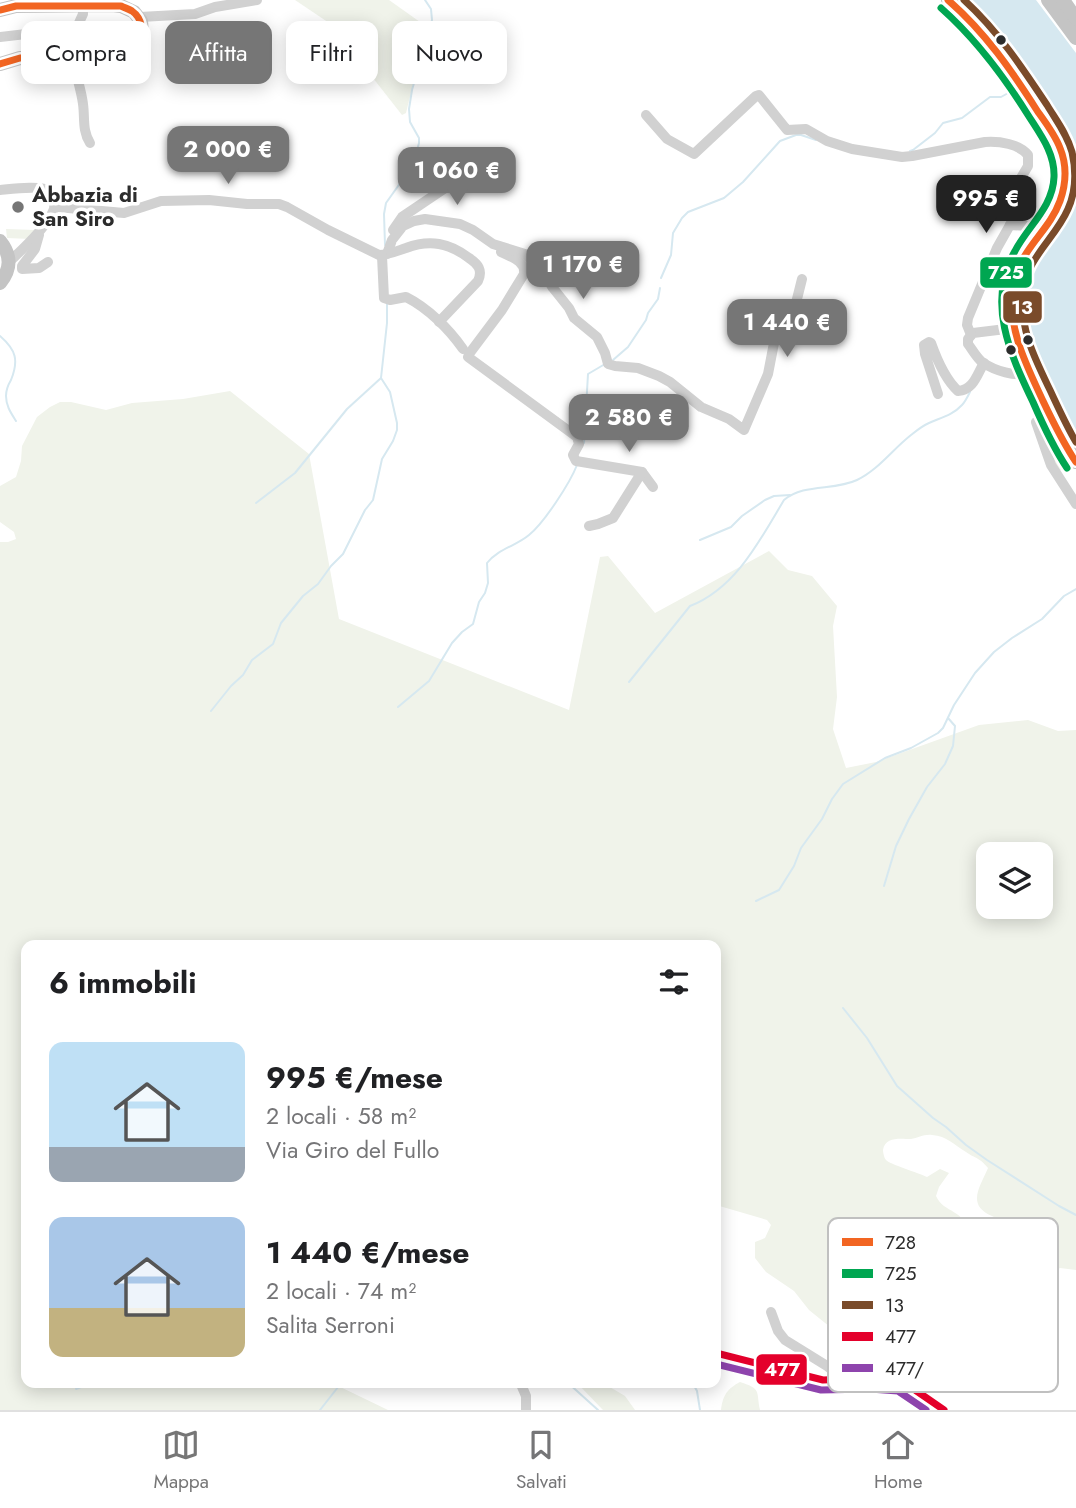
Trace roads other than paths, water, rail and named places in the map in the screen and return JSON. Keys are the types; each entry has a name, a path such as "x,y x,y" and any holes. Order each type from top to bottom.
{"main road":[{"path":"948,0 970,19 993,46 1060,146 1065,168 1064,185 1054,213 1024,254 1012,294 1012,314 1018,342 1031,373 1076,462"},
{"path":"1048,0 1076,38"},
{"path":"1063,0 1076,19"},
{"path":"0,10 16,6 83,10 121,6 134,12 141,21"},
{"path":"0,64 21,58"},
{"path":"0,241 6,249 9,262 0,284"}],"street":[{"path":"140,17 195,13 257,0"},
{"path":"0,37 69,29 78,26 83,10"},
{"path":"79,84 83,103 83,124 90,143"},
{"path":"646,115 667,139 694,154 759,95 787,130 806,129 852,149 908,157 990,141 1024,150 1028,155 1028,166 1018,183 1029,188 1030,195 997,248 967,325 971,335 968,344 980,361 1017,375 1031,373"},
{"path":"392,240 393,230 400,219 445,188 478,152"},
{"path":"0,190 49,191 54,197 51,216 40,232 9,262"},
{"path":"54,205 124,213 161,201 209,200 279,204 328,230 386,254 421,243 450,246 471,259 481,274 478,281 439,322"},
{"path":"653,487 642,472 578,462 573,455 579,444 577,437 466,354 455,337 420,306 408,298 388,300 383,296 383,267 392,240 408,223 420,219 435,220 460,224 493,244 525,254 543,272 574,318 601,343 609,362 659,376 701,407 729,419 744,430 768,374 774,343 796,303 802,279"},
{"path":"386,254 402,232 415,225 429,223 464,230 524,265 522,278 502,310 469,354 466,354"},
{"path":"1010,225 1027,226 1038,234"},
{"path":"40,232 35,248 22,269 39,268 48,262"},
{"path":"971,335 976,332 1014,328"},
{"path":"938,394 925,354 925,343 931,343 945,374 960,391 976,381 984,363"},
{"path":"1036,422 1051,466 1076,504"},
{"path":"589,526 613,518 642,472"},
{"path":"771,1312 778,1331 785,1340 828,1367"},
{"path":"721,1354 828,1380"},
{"path":"523,1388 526,1396 526,1410"},
{"path":"918,1392 944,1410"}],"waterway":[{"path":"385,245 386,203 413,165 419,143 410,122 409,109 432,20 431,9 425,0"},
{"path":"910,151 935,133 943,123 962,118 990,97 1001,97 1010,92"},
{"path":"661,278 671,255 673,233 688,212 724,198 743,182 780,141 796,135 816,140"},
{"path":"613,360 628,347 646,320 658,299 660,288"},
{"path":"211,711 243,675 252,660 273,644 281,623 343,554 365,510 373,500 382,459 397,430 390,392 381,378 387,303"},
{"path":"0,336 15,356 15,367 6,396 16,421"},
{"path":"584,443 588,374 605,364"},
{"path":"256,503 295,473 347,409 381,378"},
{"path":"629,682 690,606 706,598 734,575 756,546 784,500 801,491 848,483 865,476 919,429 951,414 970,392"},
{"path":"398,707 429,681 452,643 473,624 488,583 487,563 496,554 524,539 542,522 577,465"},
{"path":"700,540 731,527 765,500 774,496 790,495"},
{"path":"756,901 779,890 794,866 801,848 843,784 885,758 938,733 975,673 994,652 1042,619 1064,596 1076,589"},
{"path":"884,886 896,846 909,819 927,787 945,764 953,746 955,726 948,718"},
{"path":"843,1008 867,1038 897,1086 933,1118 987,1160 1076,1215"},
{"path":"320,1410 337,1388"},
{"path":"574,1388 598,1410"},
{"path":"695,1388 700,1410"}],"place":[{"name":"Abbazia di San Siro","path":"18,207"}]}
